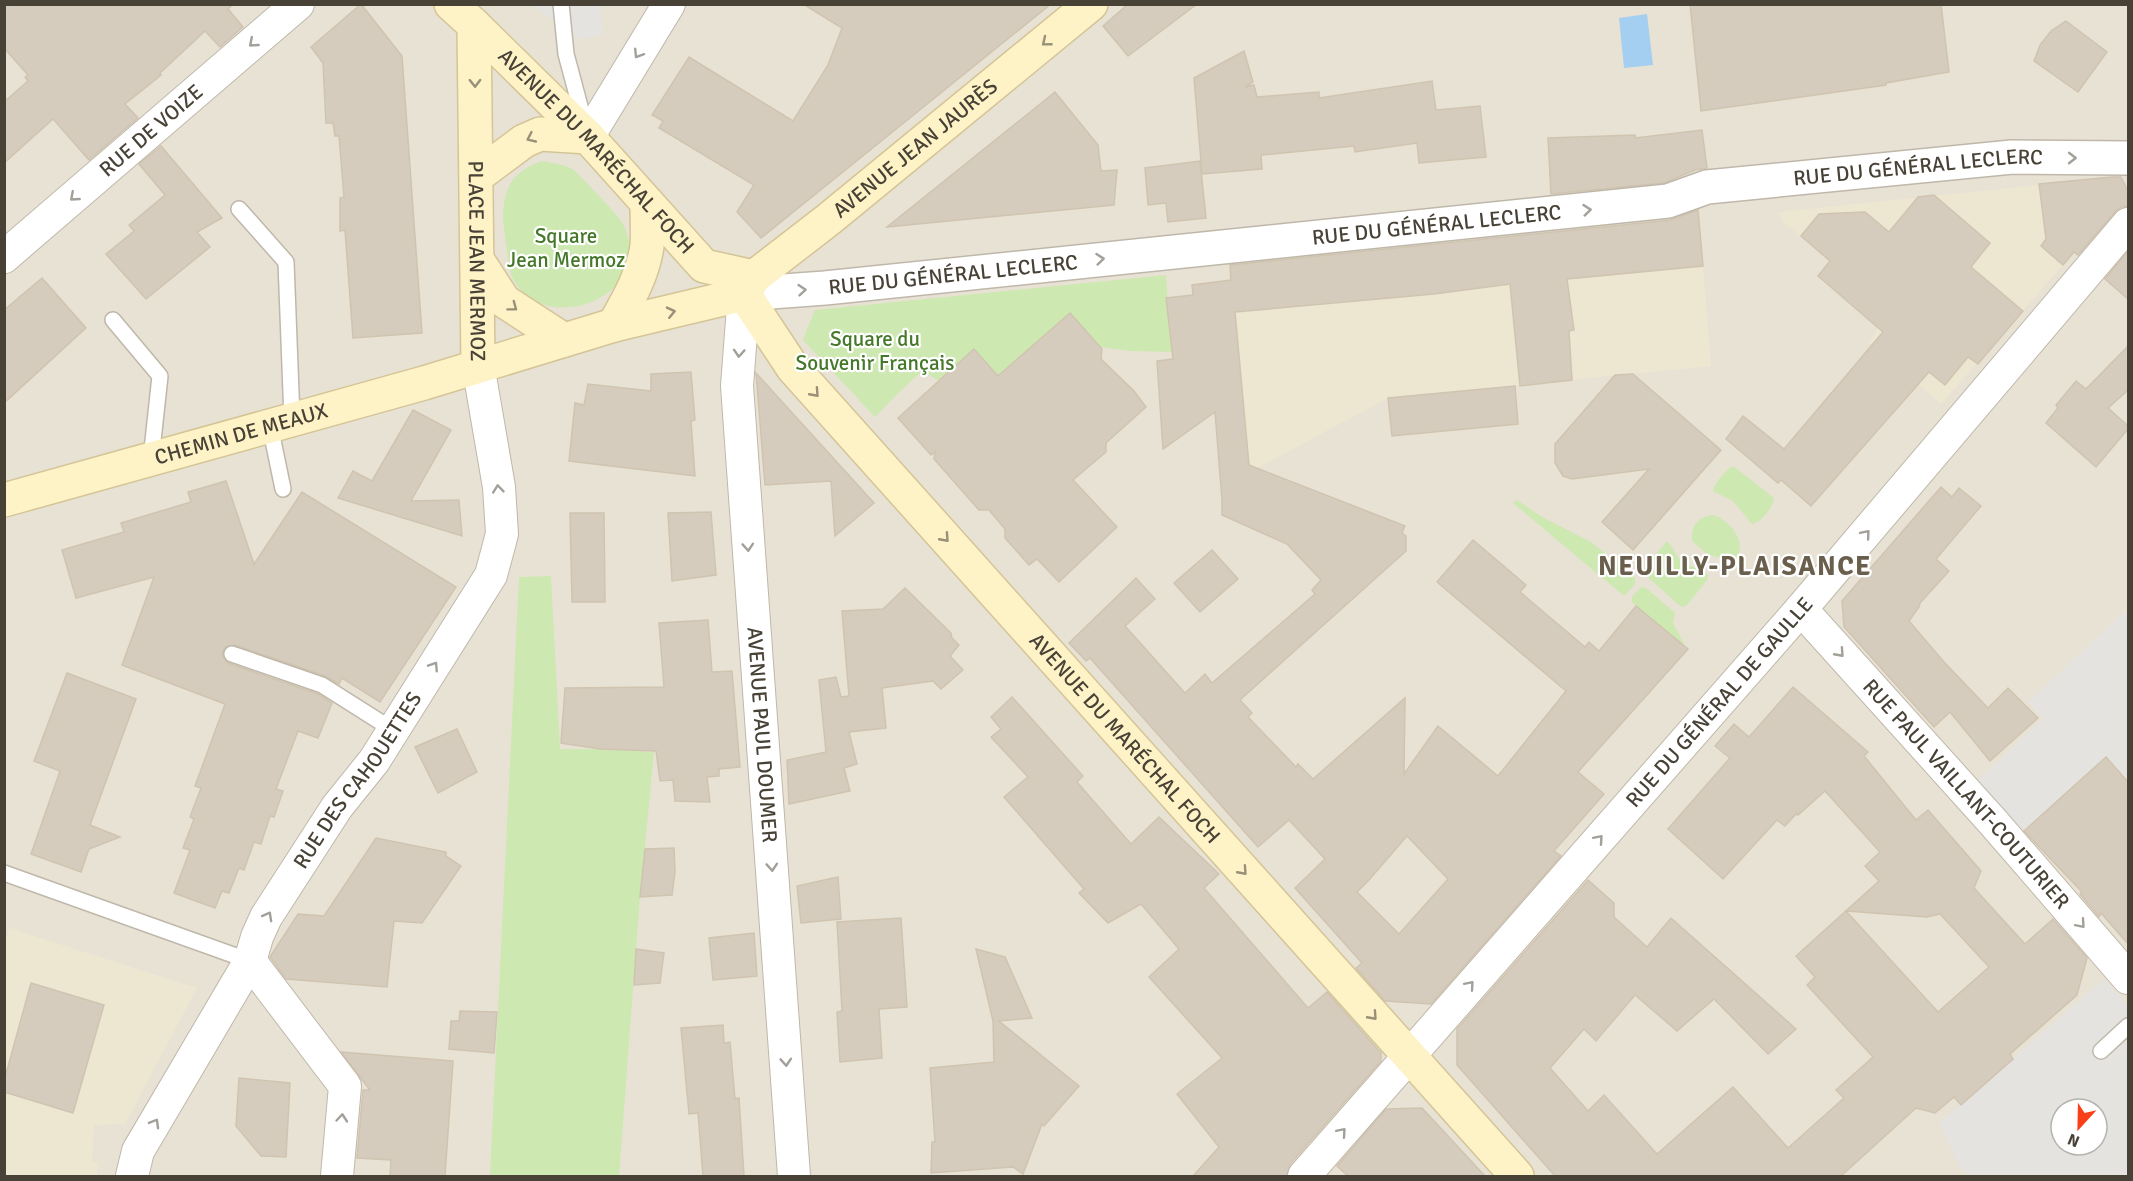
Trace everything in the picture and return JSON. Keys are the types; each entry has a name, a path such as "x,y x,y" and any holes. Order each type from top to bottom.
{"main road":[{"name":"AVENUE JEAN JAURÈS","path":"749,286 1091,4"},
{"name":"AVENUE DU MARÉCHAL FOCH","path":"462,15 588,137 704,266 749,286 793,368 1516,1176"},
{"name":"PLACE JEAN MERMOZ","path":"462,15 477,176 478,365 749,286"},
{"path":"477,176 524,141 540,134 588,137"},
{"path":"614,325 632,293 643,265 647,245 647,203"},
{"path":"478,261 504,301 564,340"},
{"name":"CHEMIN DE MEAUX","path":"4,500 424,383 478,365"}],"street":[{"name":"RUE DE VOIZE","path":"4,256 298,4"},
{"path":"588,137 669,4"},
{"name":"RUE DU GÉNÉRAL LECLERC","path":"749,286 825,288 1668,201 1707,187 2012,157 2128,158"},
{"name":"RUE DU GÉNÉRAL DE GAULLE","path":"1304,1176 1801,609 2128,224"},
{"name":"AVENUE PAUL DOUMER","path":"749,286 737,386 794,1176"},
{"name":"RUE DES CAHOUETTES","path":"132,1176 138,1151 250,961 266,917 337,807 374,762 491,575 502,534 499,487 478,365"},
{"name":"RUE PAUL VAILLANT-COUTURIER","path":"1801,609 1993,822 2128,978"},
{"path":"250,961 345,1086 337,1176"}],"lane":[{"path":"561,4 566,54 588,137"},
{"path":"239,209 286,262 281,423 283,489"},
{"path":"113,320 160,376 151,459"},
{"path":"231,654 322,685 393,730"},
{"path":"4,873 250,961"},
{"path":"2101,1051 2128,1026"}],"shaded area":[{"path":"5,5 2128,5 2128,1176 5,1176"},
{"path":"532,5 601,5 602,35 578,39"},
{"path":"2039,185 2061,222 2041,246 2063,265 1941,404 1869,342 1878,328 1818,276 1829,260 1781,220 1779,212"},
{"path":"1699,218 1711,366 1388,398 1250,472 1230,264"},
{"path":"2128,609 2128,782 2106,757 2024,831 1974,784 2043,719 2028,702"},
{"path":"9,928 197,988 125,1124 94,1125 92,1161 98,1162 97,1176 5,1176 4,946"},
{"path":"2104,979 2128,1006 2128,1176 1969,1176 1960,1167 1939,1123"}],"green space":[{"name":"Square Jean Mermoz","path":"541,161 563,165 574,170 610,207 625,228 630,253 624,274 611,290 592,302 570,307 548,306 528,297 511,275 503,223 505,196 517,175"},
{"name":"Square du Souvenir Français","path":"1166,275 1172,352 1130,351 1101,347 1070,313 1037,342 1004,382 974,349 939,381 930,375 919,374 875,417 803,340 815,310"},
{"path":"1733,466 1774,498 1766,514 1755,523 1752,524 1733,501 1713,491 1721,477"},
{"path":"1517,500 1544,518 1591,542 1635,578 1635,584 1624,596 1513,503"},
{"path":"1712,515 1719,517 1736,534 1740,549 1731,561 1707,554 1692,541 1696,524 1702,518"},
{"path":"1667,541 1681,561 1708,575 1707,580 1683,607 1642,572"},
{"path":"551,576 560,749 654,752 640,897 619,1176 490,1176 519,577"},
{"path":"1641,587 1646,588 1675,613 1673,623 1686,648 1632,602 1632,597"}],"water":[{"path":"1647,14 1653,65 1624,68 1619,18"}],"building":[{"path":"4,4 233,4 228,9 243,27 220,47 205,31 160,73 161,75 125,104 138,118 89,160 53,119 4,163 4,102 28,81 25,77 28,75 4,48"},
{"path":"361,4 402,56 422,333 353,338 345,230 340,231 340,198 344,197 339,136 335,136 333,123 326,123 323,63 311,47"},
{"path":"803,4 1051,4 761,238 737,212 754,185 659,128 663,121 652,115 689,57 793,121 828,65 842,28"},
{"path":"1128,4 1197,4 1128,56 1103,26"},
{"path":"1690,4 1941,4 1949,72 1886,83 1886,85 1701,111"},
{"path":"2066,21 2107,52 2078,92 2034,61 2040,45 2051,31"},
{"path":"1244,51 1253,82 1245,87 1254,85 1257,97 1319,92 1319,98 1432,81 1436,110 1480,106 1486,157 1419,163 1417,143 1355,152 1354,146 1261,155 1262,169 1202,174 1194,78"},
{"path":"1055,92 1098,145 1101,171 1117,170 1114,205 887,227"},
{"path":"1702,130 1707,168 1695,170 1664,183 1551,194 1548,138 1635,135 1635,138"},
{"path":"161,146 222,218 197,232 210,247 146,299 106,254 134,231 129,225 165,195 139,164"},
{"path":"1200,161 1206,218 1168,222 1166,203 1148,205 1145,168"},
{"path":"2121,177 2128,191 2128,206 2121,207 2115,212 2078,255 2074,252 2063,265 2041,246 2046,239 2039,184"},
{"path":"1934,195 1990,243 1971,267 2023,311 1978,364 1968,357 1945,385 1929,372 1811,506 1781,480 1778,483 1726,439 1743,416 1784,449 1883,332 1818,276 1830,261 1801,236 1819,214 1865,212 1889,232 1918,197"},
{"path":"1698,210 1703,266 1567,279 1574,330 1569,331 1572,380 1520,386 1510,284 1434,294 1235,312 1249,465 1405,526 1402,533 1406,536 1406,551 1240,700 1252,713 1248,717 1296,767 1298,764 1313,779 1405,698 1404,774 1438,726 1498,776 1566,691 1437,582 1473,540 1526,585 1520,592 1585,647 1589,642 1599,651 1636,606 1688,649 1578,772 1604,794 1554,851 1561,856 1431,1004 1385,1001 1356,968 1362,963 1295,888 1325,859 1289,820 1258,847 1090,658 1086,661 1069,643 1136,578 1155,599 1125,626 1185,693 1205,674 1212,683 1315,594 1312,590 1321,580 1287,544 1222,515 1215,412 1163,449 1157,361 1173,359 1166,298 1193,295 1192,285 1231,280 1230,265 1670,220","holes":["1407,836 1448,879 1399,934 1357,892"]},
{"path":"2128,251 2128,299 2105,279"},
{"path":"42,278 86,328 4,403 4,310"},
{"path":"1070,313 1102,349 1101,359 1134,391 1146,407 1106,443 1106,452 1073,480 1117,527 1059,582 1037,559 1029,565 1005,538 1005,529 989,510 979,510 934,459 935,452 931,455 898,418 974,349 998,376"},
{"path":"2128,346 2128,390 2108,408 2128,426 2128,429 2096,467 2046,423 2058,408 2056,405 2076,381 2086,389"},
{"path":"691,372 695,420 691,421 695,476 569,461 575,403 584,405 588,384 651,391 651,374"},
{"path":"756,373 874,503 835,536 831,481 765,485"},
{"path":"1633,374 1721,450 1633,550 1602,522 1649,469 1572,479 1563,476 1555,463 1555,444 1615,375"},
{"path":"1515,386 1518,424 1392,436 1388,398"},
{"path":"413,410 451,430 411,501 459,500 462,536 338,498 353,471 372,481"},
{"path":"226,481 254,564 302,492 456,587 380,702 342,678 339,684 325,676 235,645 225,647 222,655 228,663 318,694 332,703 318,738 298,731 276,789 283,791 274,817 270,816 261,844 254,842 244,870 239,868 229,893 222,891 215,908 174,893 190,850 183,848 194,819 190,817 201,788 195,786 225,704 122,665 154,577 76,598 62,550 124,532 121,523 191,502 188,492"},
{"path":"1941,487 1952,497 1959,488 1981,506 1936,559 1949,571 1920,603 1909,621 1988,708 2008,688 2038,718 1990,761 1950,712 1934,727 1844,627 1842,601"},
{"path":"711,512 716,575 672,581 668,513"},
{"path":"570,513 604,513 605,602 572,602"},
{"path":"1212,550 1238,579 1200,612 1174,583"},
{"path":"905,588 951,633 952,638 959,645 950,656 963,670 941,689 933,681 882,688 886,728 849,732 857,764 844,768 850,791 789,804 787,760 826,752 819,680 836,677 841,697 849,696 842,611 883,609"},
{"path":"708,620 712,672 732,671 740,767 719,769 719,776 707,777 710,802 675,801 673,780 660,781 656,751 600,749 561,743 565,688 664,687 659,623"},
{"path":"67,673 136,699 90,825 120,837 89,849 81,872 31,854 60,771 34,761"},
{"path":"1793,687 1868,752 1864,756 1916,820 1928,810 1981,871 1974,888 2025,944 2053,919 2087,958 2077,995 2010,1054 2013,1059 1961,1105 1954,1097 1935,1113 1916,1108 1841,1176 1555,1176 1457,1065 1457,1029 1588,880 1614,903 1614,917 1647,947 1671,918 1796,1029 1768,1054 1714,999 1677,1031 1635,995 1596,1041 1584,1029 1550,1068 1588,1111 1604,1095 1657,1154 1733,1087 1788,1148 1844,1098 1836,1090 1873,1057 1807,985 1815,977 1796,956 1879,881 1865,866 1880,852 1825,791 1785,826 1777,820 1723,879 1668,829 1730,758 1715,746 1734,724 1749,737","holes":["1846,911 1927,917 1940,914 1989,967 1938,1012"]},
{"path":"1012,697 1083,776 1077,782 1131,844 1159,817 1219,874 1204,888 1308,1008 1327,992 1381,1053 1381,1061 1290,1164 1287,1176 1193,1176 1219,1147 1177,1094 1222,1058 1149,977 1179,949 1141,904 1108,923 1079,893 1084,889 1004,797 1028,777 991,737 1001,729 991,717"},
{"path":"457,729 477,772 438,793 415,747"},
{"path":"2106,757 2128,782 2128,944 2101,913 2099,917 2080,894 2082,892 2024,831"},
{"path":"376,838 446,852 446,856 461,866 422,923 394,921 387,987 286,979 270,957 298,914 324,916"},
{"path":"674,848 675,872 672,895 640,897 645,849"},
{"path":"838,877 841,919 801,923 797,886"},
{"path":"901,918 907,1007 879,1009 882,1058 840,1062 837,1012 842,1011 837,922"},
{"path":"754,933 757,976 713,980 709,938"},
{"path":"636,949 664,953 660,983 634,985"},
{"path":"976,949 1005,957 1032,1018 999,1021 1079,1086 1044,1126 1042,1124 1023,1174 1013,1167 931,1173 932,1142 935,1142 930,1068 994,1062 993,1021"},
{"path":"31,983 104,1005 73,1113 4,1092 4,1081"},
{"path":"460,1011 497,1012 494,1053 449,1049 451,1021 459,1021"},
{"path":"723,1025 724,1043 730,1042 735,1099 739,1098 744,1176 703,1176 698,1113 689,1114 681,1028"},
{"path":"341,1052 453,1061 445,1176 390,1176 391,1160 357,1158 363,1090 370,1090"},
{"path":"239,1078 290,1083 286,1157 261,1156 236,1126"},
{"path":"1422,1108 1485,1176 1348,1176 1337,1166 1386,1109"}],"district":[{"name":"NEUILLY-PLAISANCE","path":"1735,566"}]}
